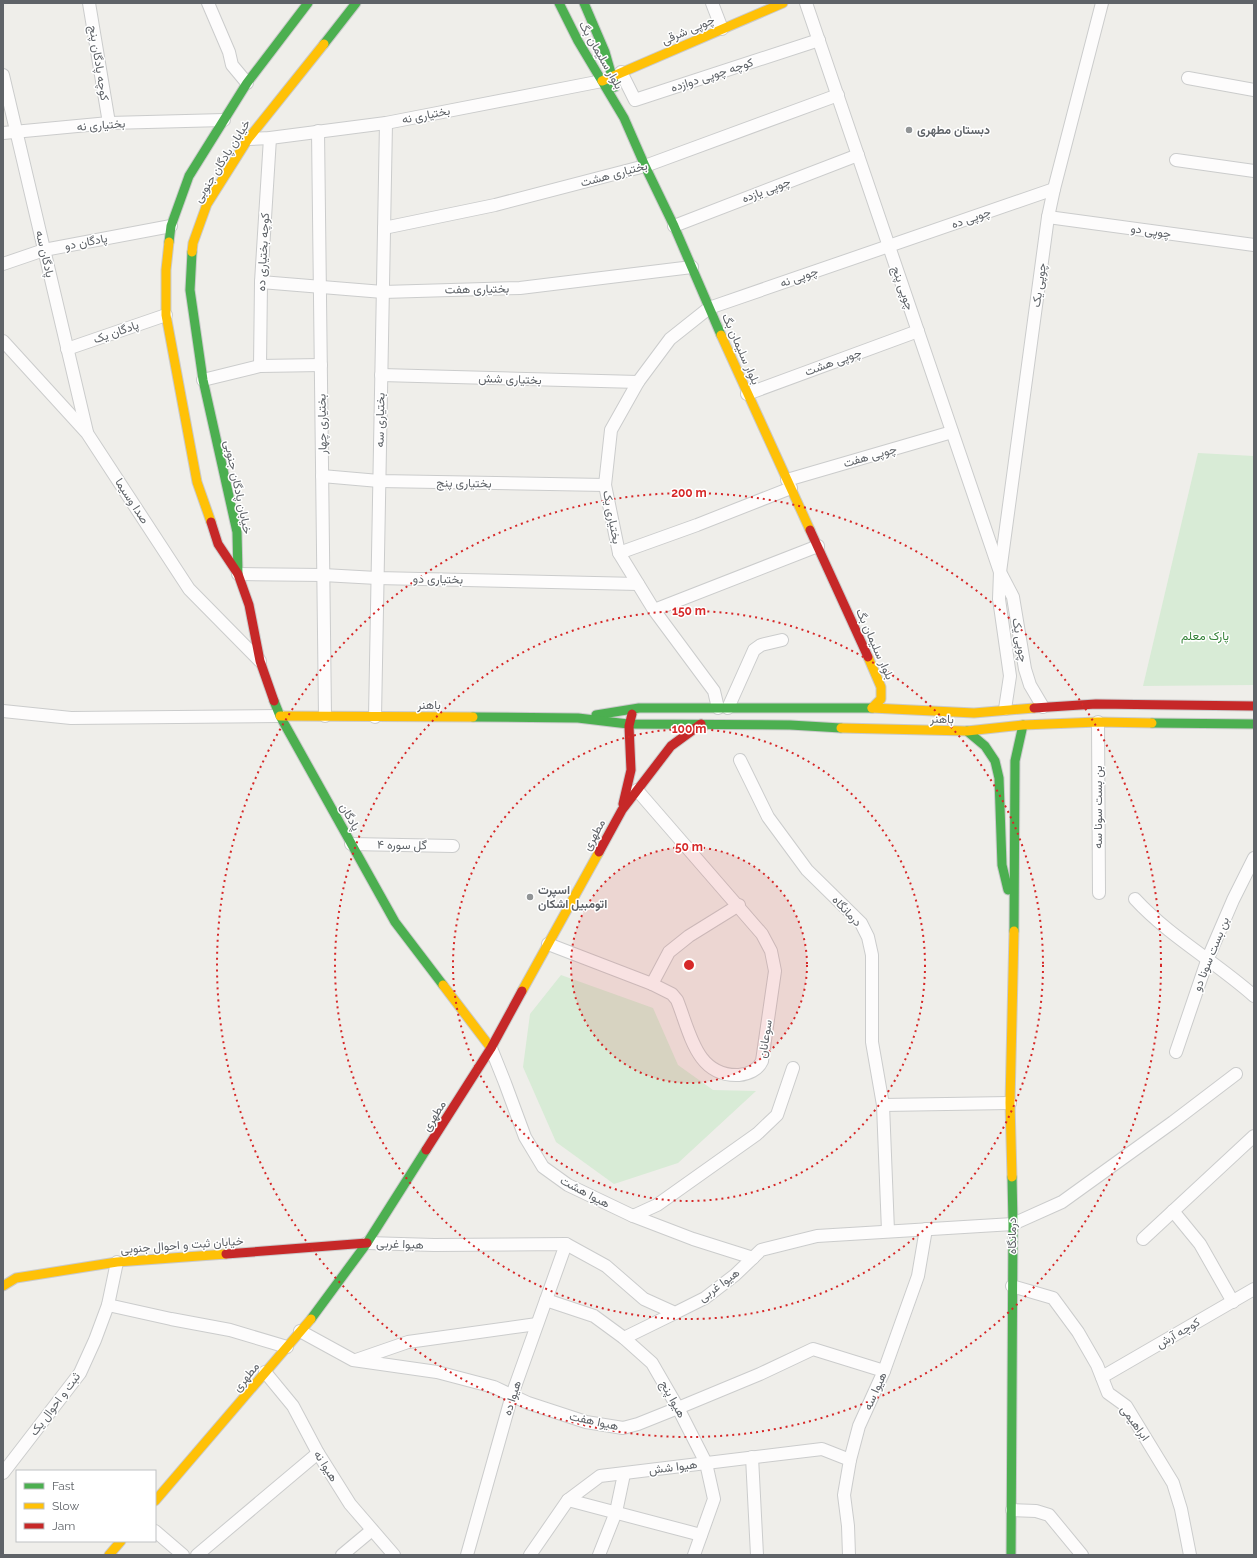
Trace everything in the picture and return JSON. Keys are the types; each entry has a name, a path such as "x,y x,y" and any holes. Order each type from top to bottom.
{"main road":[{"name":"خیابان پادگان جنوبی","path":"238,574 218,544 197,482 166,315 166,270 171,226 189,176 247,83 308,3"},
{"name":"خیابان پادگان جنوبی","path":"238,574 238,532 203,380 190,290 193,243 207,204 248,139 356,3"},
{"name":"بلوار سلیمان بگ","path":"559,3 578,41 612,76 624,118 645,166 674,226 747,394 818,546 881,687 881,699 872,708"},
{"path":"584,3 601,40 612,76"},
{"name":"چوپی شرقی","path":"612,76 781,3"},
{"name":"پادگان","path":"238,574 249,605 260,661 280,716 395,922 490,1048"},
{"name":"باهنر","path":"578,718 639,708 872,708 974,713 1096,704 1254,706"},
{"path":"622,810 631,769 631,746 628,724 631,715 639,708"},
{"name":"باهنر","path":"280,716 578,718 628,724 790,725 867,729 967,731 1023,725 1098,722 1254,724"},
{"name":"مطهری","path":"156,1500 320,1308 367,1243 490,1048 622,810 671,746 701,724"},
{"name":"درمانگاه","path":"1012,1555 1012,1224 1010,1103 1014,916 1015,761 1023,725"},
{"name":"درمانگاه","path":"967,731 985,746 995,761 999,778 1002,865 1014,916"},
{"name":"خیابان ثبت و احوال جنوبی","path":"3,1286 16,1278 117,1262 367,1243"},
{"path":"109,1555 120,1542"}],"street":[{"name":"کوچه پادگان پنج","path":"89,3 109,123"},
{"path":"208,3 229,52 232,65 247,83"},
{"path":"712,3 722,29"},
{"name":"چوپی پنج","path":"806,3 1000,572"},
{"name":"چوپی یک","path":"1005,710 1010,676 999,599 1000,572 1048,218 1054,189 1102,3"},
{"name":"کوچه چوپی دوازده","path":"612,76 634,100 818,40"},
{"name":"پادگان سه","path":"3,75 87,433"},
{"name":"بختیاری نه","path":"248,139 270,138 386,123 612,76"},
{"path":"1188,78 1254,90"},
{"name":"بختیاری هشت","path":"384,228 495,205 645,166 838,95"},
{"name":"بختیاری نه","path":"3,133 109,123 224,120"},
{"name":"بختیاری سه","path":"375,717 386,123"},
{"name":"بختیاری چهار","path":"318,131 325,716"},
{"name":"کوچه بختیاری ده","path":"260,366 261,282 270,138"},
{"name":"چوپی یازده","path":"674,226 858,155"},
{"path":"1176,160 1254,171"},
{"name":"چوپی ده","path":"889,246 1054,189"},
{"name":"چوپی دو","path":"1048,218 1254,245"},
{"name":"پادگان دو","path":"3,264 44,250 171,226"},
{"name":"چوپی نه","path":"710,308 889,246"},
{"name":"بختیاری هفت","path":"261,282 383,292 520,288 692,267"},
{"name":"بختیاری یک","path":"710,308 670,339 638,382 611,430 605,485 619,553 654,610 714,691 723,708"},
{"name":"پادگان یک","path":"67,349 166,315"},
{"name":"چوپی هشت","path":"747,394 918,331"},
{"name":"صدا وسیما","path":"3,341 87,433 189,589 260,661"},
{"path":"203,380 260,366 321,365"},
{"name":"بختیاری شش","path":"381,375 638,382"},
{"name":"چوپی هفت","path":"619,553 697,525 789,484 952,432"},
{"name":"بختیاری پنج","path":"322,476 379,481 605,485"},
{"path":"654,610 818,546"},
{"name":"چوپی یک","path":"1000,572 1013,596 1025,669 1030,686 1043,707"},
{"name":"بختیاری دو","path":"238,574 638,584"},
{"path":"723,708 754,650 761,645 782,640"},
{"path":"3,711 72,718 280,716"},
{"name":"بن بست سونا سه","path":"1098,722 1099,893"},
{"name":"درمانگاه","path":"740,760 768,817 807,870 861,923 868,937 872,955 872,1042 883,1105 888,1231"},
{"name":"سوعانان","path":"548,944 652,984 672,994 677,1000 697,1052 710,1068 724,1075 741,1075 759,1067 762,1061 775,971 771,951 762,934 739,905 637,790"},
{"name":"گل سوره ۴","path":"351,844 453,846"},
{"name":"بن بست سونا دو","path":"1176,1052 1208,958 1233,900 1254,858"},
{"path":"1134,899 1150,916 1168,931 1208,958 1253,994"},
{"path":"652,984 669,952 689,936 739,905"},
{"name":"هیوا هشت","path":"490,1048 525,1137 542,1167 568,1185 633,1216 692,1239 752,1258"},
{"path":"633,1216 657,1205 757,1134 777,1115 793,1068"},
{"path":"1012,1224 1062,1202 1173,1122 1236,1074"},
{"path":"883,1105 1010,1103"},
{"path":"1143,1239 1254,1136"},
{"path":"1173,1211 1200,1244 1233,1302"},
{"name":"هیوا غربی","path":"367,1243 434,1245 566,1244 606,1266 644,1299 674,1313 705,1298 735,1274 761,1250 817,1236 1012,1224"},
{"name":"هیوا سه","path":"849,1555 848,1526 844,1495 850,1460 859,1426 884,1371 918,1276 926,1229"},
{"name":"هیوا ده","path":"467,1555 512,1395 566,1244"},
{"name":"ثبت و احوال یک","path":"3,1472 80,1373 95,1340 108,1305 117,1262"},
{"name":"ابراهیمی","path":"1012,1286 1054,1298 1078,1332 1102,1377 1108,1393 1126,1406 1155,1451 1173,1483 1181,1509 1190,1555"},
{"name":"کوچه آرش","path":"1102,1377 1254,1289"},
{"name":"هیوا پنج","path":"546,1300 594,1316 624,1338 652,1364 678,1408 706,1463 714,1499 694,1555"},
{"path":"108,1305 230,1330 287,1347"},
{"path":"624,1338 674,1313"},
{"path":"353,1360 408,1342 537,1324"},
{"name":"هیوا هفت","path":"300,1331 353,1360 437,1372 494,1387 528,1403 586,1422 623,1428 638,1424 760,1374 813,1349 884,1371"},
{"name":"هیوا نه","path":"265,1372 293,1406 318,1453 350,1504 394,1555"},
{"name":"هیوا شش","path":"530,1555 568,1500 600,1476 822,1449 850,1460"},
{"path":"197,1555 318,1453"},
{"path":"752,1457 757,1555"},
{"path":"599,1555 616,1512 624,1474"},
{"path":"568,1500 701,1535"},
{"path":"1012,1510 1036,1511 1049,1515 1082,1555"},
{"path":"342,1555 372,1530"},
{"path":"156,1532 183,1555"}],"green space":[{"name":"پارک معلم","path":"1198,453 1254,456 1254,685 1143,686"},
{"path":"561,975 653,1008 678,1065 713,1090 756,1091 678,1163 614,1184 556,1142 523,1067 530,1014"}],"traffic: fast":[{"path":"169,242 171,226 189,176 247,83 308,3"},
{"path":"324,44 356,3"},
{"path":"559,3 578,41 624,118 674,226 721,335"},
{"path":"584,3 605,52 615,87"},
{"path":"192,252 190,290 203,380 237,532 238,574"},
{"path":"274,701 280,716 395,922 443,985"},
{"path":"596,715 639,708 872,708"},
{"path":"473,717 578,718 628,724 790,725 841,728"},
{"path":"1152,723 1254,724"},
{"path":"1014,931 1015,761 1023,725"},
{"path":"967,731 985,746 995,761 999,778 1002,865 1008,890"},
{"path":"311,1319 367,1243 426,1150"},
{"path":"1011,1555 1012,1177"}],"traffic: slow":[{"path":"602,81 783,3"},
{"path":"192,252 193,243 207,204 248,139 324,44"},
{"path":"169,242 166,270 166,315 197,482 211,522"},
{"path":"721,335 810,530"},
{"path":"868,657 881,687 881,699 872,708"},
{"path":"872,708 974,713 1034,708"},
{"path":"280,716 473,717"},
{"path":"841,728 967,731 1023,725 1098,722 1152,723"},
{"path":"522,991 599,852"},
{"path":"1012,1177 1010,1103 1014,931"},
{"path":"443,985 491,1048"},
{"path":"3,1286 16,1278 117,1262 226,1254"},
{"path":"156,1500 311,1319"},
{"path":"109,1555 120,1542"}],"traffic: jam":[{"path":"211,522 218,544 238,574 249,605 260,661 274,701"},
{"path":"810,530 868,657"},
{"path":"1034,708 1096,704 1254,706"},
{"path":"623,804 631,770 629,726 632,714"},
{"path":"599,852 622,810 671,746 701,724"},
{"path":"426,1150 491,1048 522,991"},
{"path":"226,1254 367,1243"}],"place":[{"name":"دبستان مطهری","path":"909,130"},
{"name":"اسپرت اتومبیل اشکان","path":"530,897"}]}
